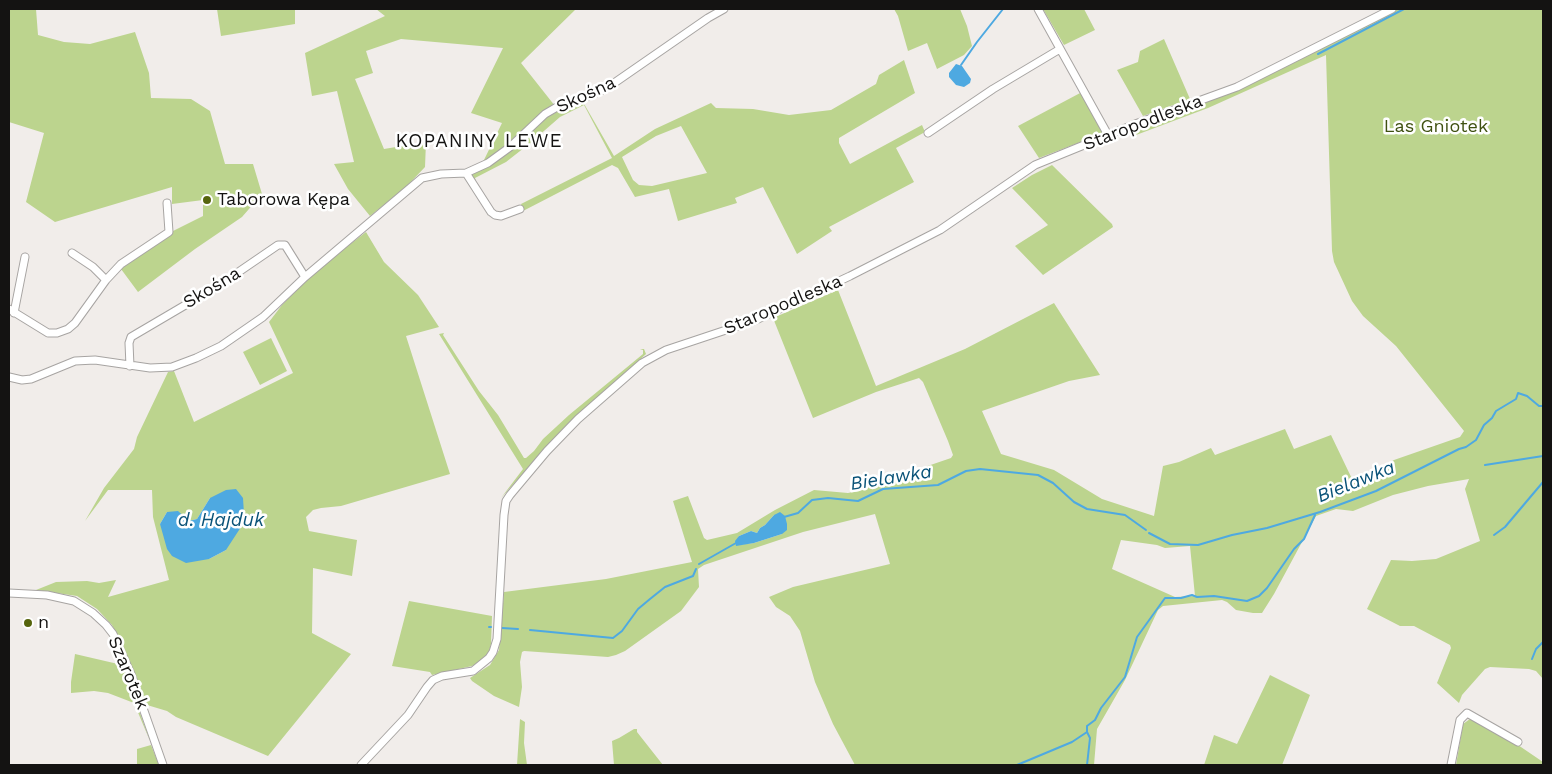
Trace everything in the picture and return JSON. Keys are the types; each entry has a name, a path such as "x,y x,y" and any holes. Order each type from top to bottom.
{"street":[{"name":"Skośna","path":"9,376 22,380 32,379 80,360 95,360 150,368 172,367 221,346 263,318 305,277 422,178 442,174 466,173 488,163 510,147 545,114 557,107 607,88 724,9"},
{"path":"1038,9 1108,135"},
{"name":"Staropodleska","path":"361,765 408,715 434,680 442,676 473,671 494,652 506,501 547,451 578,420 642,363 666,350 756,320 850,276 940,230 1035,165 1108,135 1237,87 1392,9"},
{"path":"928,133 994,89 1060,49"},
{"path":"466,173 495,215 501,216 520,209"},
{"path":"25,257 11,311 48,333 57,333 68,329 75,323 106,280 121,264 169,232 167,203"},
{"name":"Skośna","path":"130,366 129,344 131,337 221,284 278,245 285,245 305,277"},
{"path":"72,253 93,267 106,280"},
{"name":"Szarotek","path":"9,593 47,595 69,600 84,606 106,625 113,634 131,674 163,765"},
{"path":"1451,765 1460,720 1467,713 1518,742"}],"green space":[{"path":"9,9 36,9 38,35 64,42 90,44 135,32 149,73 151,98 191,99 210,111 225,164 253,164 262,194 242,217 195,249 138,292 121,269 171,232 203,216 203,200 172,204 172,187 55,222 26,202 44,133 9,122"},
{"path":"217,9 295,9 295,24 221,36"},
{"path":"376,9 576,9 521,63 555,106 486,162 483,162 502,123 471,113 503,48 401,39 366,51 373,73 355,79 384,149 426,142 425,167 405,188 370,216 348,189 334,164 354,162 337,91 312,96 305,53 385,16"},
{"path":"894,9 960,9 972,46 964,55 937,69 927,43 908,51 898,16"},
{"path":"1043,9 1084,9 1095,30 1064,45"},
{"name":"Las Gniotek","path":"1398,9 1543,9 1543,679 1536,671 1529,669 1490,667 1485,669 1462,695 1459,703 1437,683 1451,648 1450,645 1414,626 1400,626 1367,609 1391,560 1436,559 1480,541 1465,489 1469,479 1428,486 1393,495 1353,511 1336,509 1316,516 1262,613 1236,610 1222,600 1163,606 1158,610 1125,680 1097,729 1094,765 855,765 833,724 815,682 800,631 790,616 776,607 769,597 793,587 890,564 875,514 803,532 704,565 698,569 699,587 681,611 625,651 616,655 608,657 522,652 520,662 522,687 519,707 494,696 472,681 470,678 490,665 499,650 504,592 606,579 692,562 673,501 688,496 704,538 707,540 737,533 775,510 814,490 848,493 863,490 869,486 951,458 953,455 948,441 923,382 919,378 876,392 813,418 773,318 838,290 876,386 965,349 1054,303 1100,375 1069,381 982,411 1001,454 1054,470 1102,499 1154,516 1163,466 1179,462 1211,448 1215,455 1285,429 1294,449 1331,435 1354,483 1394,460 1460,437 1464,431 1396,346 1363,316 1352,301 1334,262 1332,251 1326,55 1208,108 1136,135 1126,133 1240,89","holes":["774,515 782,534 754,543 736,545 739,536 751,531 757,533","1121,540 1157,545 1165,548 1190,546 1195,596 1175,597 1112,569"]},
{"path":"1164,39 1190,99 1143,116 1117,70 1138,62 1140,51"},
{"path":"904,60 915,93 839,138 839,143 850,164 922,125 925,132 896,148 914,182 829,227 832,231 797,254 763,187 735,198 737,203 678,221 669,189 635,197 618,168 612,165 523,211 521,204 612,158 584,105 560,117 506,162 475,178 476,182 471,175 514,148 548,116 583,102 614,156 655,129 711,103 716,108 753,109 789,115 831,110 876,84 879,75","holes":["681,126 707,173 652,186 639,185 633,180 622,157 656,136"]},
{"path":"1082,92 1104,133 1039,158 1018,126"},
{"path":"1052,165 1113,227 1043,275 1015,246 1048,225 1012,188"},
{"path":"366,232 384,262 418,295 439,327 406,336 450,474 341,506 313,510 306,517 309,531 357,540 352,576 313,568 312,633 351,654 268,756 176,717 167,711 147,705 123,646 112,625 97,609 77,596 36,590 56,582 87,581 99,583 116,580 108,597 169,580 153,517 152,490 108,490 85,521 104,488 134,449 137,437 168,372 174,371 194,422 293,373 269,322 282,305 319,268","holes":["210,498 226,550 209,559 160,524 167,512 184,517 189,521 197,519"]},
{"path":"444,333 443,335 479,391 498,415 524,458 534,451 543,439 569,415 643,354 643,350 640,349 644,349 646,354 558,434 501,498 523,469 439,334"},
{"path":"271,338 287,371 260,385 243,352"},
{"path":"409,601 492,616 489,652 481,661 472,666 432,675 430,672 392,666"},
{"path":"75,654 118,664 122,663 150,741 134,703 108,693 94,691 71,693"},
{"path":"1270,675 1310,695 1282,765 1204,765 1214,735 1237,744"},
{"path":"520,719 525,722 524,743 527,765 517,765"},
{"path":"1470,719 1475,719 1518,745 1543,762 1543,765 1456,765 1463,724"},
{"path":"637,729 637,732 663,765 614,765 612,741"},
{"path":"151,745 159,765 137,765 137,749"}],"water":[{"path":"956,64 962,66 971,79 970,83 964,87 956,85 949,77 949,73"},
{"name":"d. Hajduk","path":"236,489 243,498 244,514 241,527 226,550 209,559 186,563 172,556 167,549 160,524 167,512 178,511 189,521 197,519 210,498 226,490"},
{"path":"780,512 785,516 787,524 787,530 782,534 754,543 736,546 735,541 739,536 751,531 757,533 774,515"}],"waterway":[{"path":"961,65 1003,9"},
{"path":"1318,54 1404,9"},
{"name":"Bielawka","path":"1149,533 1170,544 1198,545 1232,535 1267,528 1320,512 1376,491 1466,447 1476,440 1484,425 1492,418 1496,411 1516,399 1518,393 1527,396 1539,406 1543,406"},
{"path":"1485,465 1543,456"},
{"name":"Bielawka","path":"784,517 798,513 812,500 828,498 858,501 883,489 938,485 966,471 980,469 1038,475 1053,483 1074,502 1087,509 1125,515 1146,530"},
{"path":"1494,535 1505,527 1543,482"},
{"path":"1017,765 1072,742 1087,732 1087,726 1095,720 1101,708 1125,677 1137,637 1165,598 1181,598 1192,595 1247,601 1259,596 1267,588 1294,549 1304,539 1315,515"},
{"name":"Bielawka","path":"699,564 736,543"},
{"name":"Bielawka","path":"530,630 613,638 622,631 638,609 650,599 665,587 693,576 696,569"},
{"name":"Bielawka","path":"502,628 518,629"},
{"path":"1532,659 1536,649 1543,642"},
{"path":"1087,732 1090,738 1087,765"}],"place":[{"name":"Taborowa Kępa","path":"207,200"},
{"name":"n","path":"28,623"}],"district":[{"name":"KOPANINY LEWE","path":"479,141"}]}
